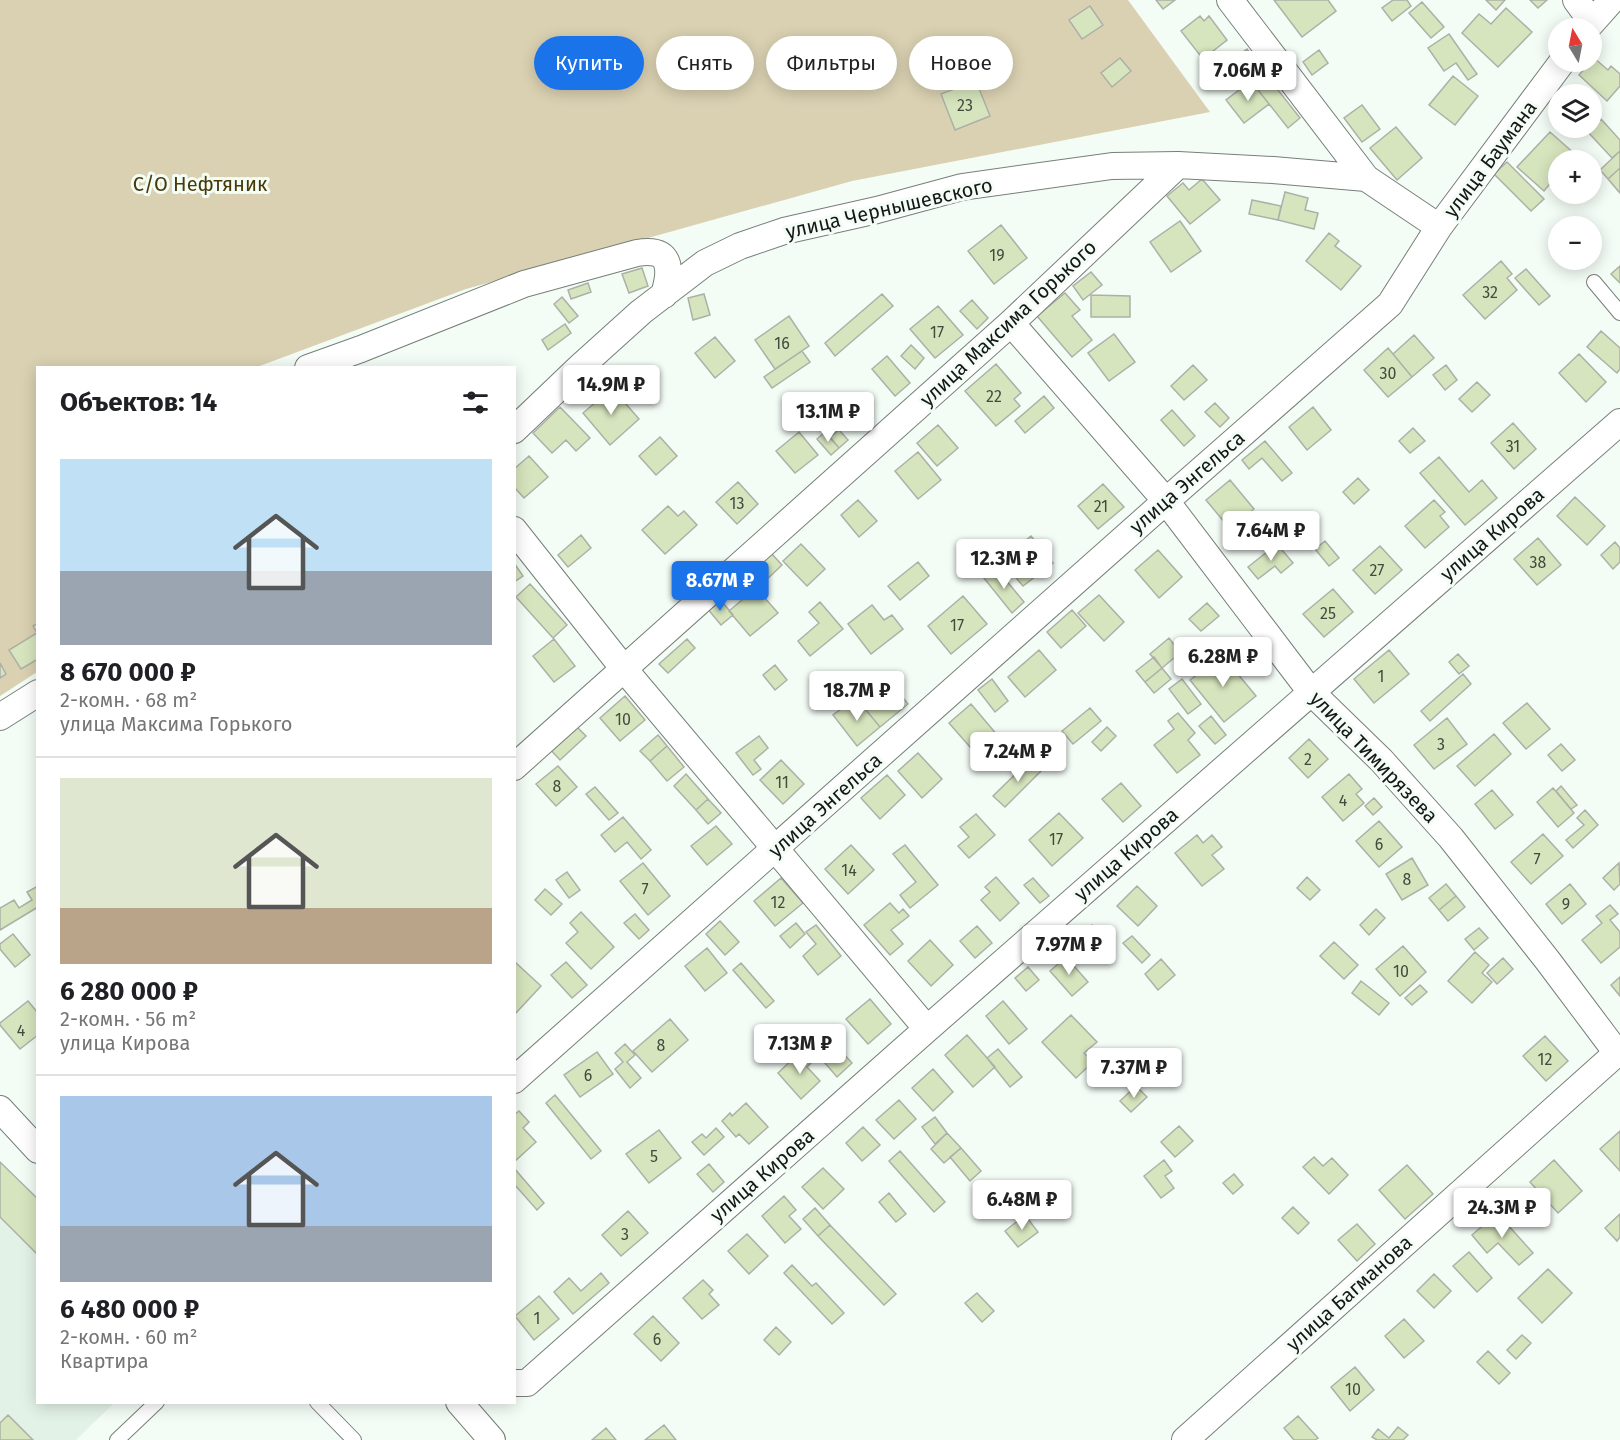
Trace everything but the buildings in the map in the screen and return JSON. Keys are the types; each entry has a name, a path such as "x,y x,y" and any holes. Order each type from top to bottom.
{"street":[{"path":"1230,0 1366,178 1439,227"},
{"path":"1576,0 1585,18"},
{"path":"1595,18 1612,0"},
{"name":"улица Баумана","path":"1439,227 1555,72"},
{"path":"1296,172 1320,164 1328,156 1332,146 1329,129"},
{"name":"улица Чернышевского","path":"516,428 641,312 705,263 740,246 784,231 878,210 962,187 1112,166 1178,165 1366,178"},
{"name":"улица Максима Горького","path":"516,765 1011,323 1178,165"},
{"name":"улица Энгельса","path":"516,1078 1390,304 1439,227"},
{"path":"314,366 524,284 646,251 657,253 666,259 669,267 669,280 664,295"},
{"name":"улица Тимирязева","path":"1011,323 1166,501 1311,692 1381,760 1451,838 1619,1053"},
{"name":"улица Кирова","path":"521,1383 1620,422"},
{"path":"516,533 624,669 927,1029"},
{"path":"0,717 36,694"},
{"name":"улица Багманова","path":"1185,1440 1619,1053"},
{"path":"0,1109 36,1148"},
{"path":"461,1404 492,1440"}],"lane":[{"path":"1594,282 1620,313"},
{"path":"117,1440 156,1404"},
{"path":"319,1404 354,1440"}],"shaded area":[{"path":"0,1162 36,1198 36,1404 113,1404 76,1440 0,1440"}],"green space":[{"name":"С/О Нефтяник","path":"0,0 1128,0 1210,112 852,181 466,289 260,366 36,366 36,673 0,696"}]}
